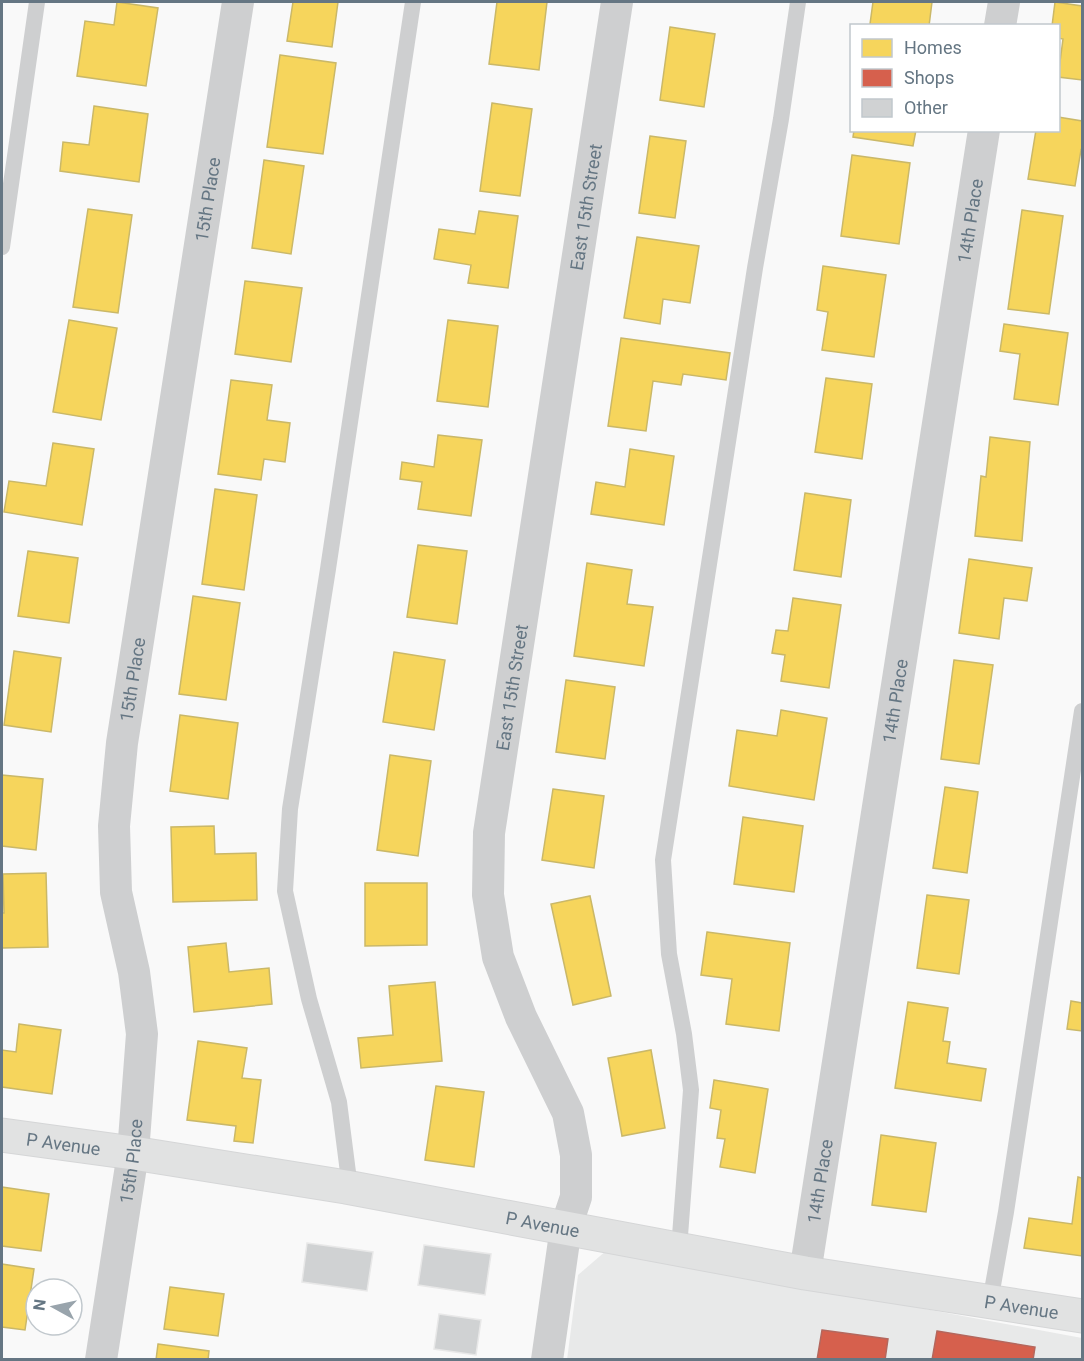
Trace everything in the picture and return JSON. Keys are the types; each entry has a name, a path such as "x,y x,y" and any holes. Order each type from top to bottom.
{"street":[{"name":"15th Place","path":"101,1359 133,1153 142,1035 134,972 116,892 114,826 122,743 238,2"},
{"name":"East 15th Street","path":"547,1359 566,1227 576,1197 576,1155 568,1113 521,1017 498,957 488,895 489,832 617,2"},
{"path":"1000,24 1004,2"},
{"name":"14th Place","path":"805,1273 984,132"},
{"name":"P Avenue","path":"2,1135 133,1153 350,1188 805,1273 1083,1316"}],"lane":[{"path":"2,247 37,2"},
{"path":"350,1188 339,1102 309,999 285,891 290,809 413,2"},
{"path":"679,1249 691,1090 684,1034 669,954 663,860 798,2"},
{"path":"990,1302 1006,1212 1083,711"}],"shaded area":[{"path":"607,1250 1082,1338 1082,1360 567,1360 578,1275"}],"building: Homes":[{"path":"117,2 158,8 146,86 77,76 85,21 114,25"},
{"path":"293,2 338,2 332,47 287,41"},
{"path":"497,2 547,2 539,70 489,64"},
{"path":"873,2 932,2 929,24 870,24"},
{"path":"1055,2 1082,6 1082,80 1060,77 1063,39 1060,38 1060,24 1052,24"},
{"path":"670,27 715,34 704,107 660,100"},
{"path":"280,55 336,63 323,154 267,147"},
{"path":"492,103 532,109 520,196 480,191"},
{"path":"94,106 148,114 139,182 60,171 63,142 89,145"},
{"path":"1060,117 1082,121 1082,151 1075,186 1028,179 1036,132 1060,132"},
{"path":"854,132 916,132 913,146 853,137"},
{"path":"650,136 686,141 675,218 639,213"},
{"path":"852,155 910,163 899,244 841,236"},
{"path":"264,160 304,166 291,254 252,248"},
{"path":"88,209 132,215 118,313 73,307"},
{"path":"1022,210 1063,216 1049,314 1008,309"},
{"path":"479,211 518,216 508,288 468,283 471,265 434,259 439,229 475,234"},
{"path":"637,237 699,246 690,303 663,299 660,324 624,318"},
{"path":"823,266 886,275 874,357 822,350 828,312 817,310"},
{"path":"245,281 302,288 291,362 235,354"},
{"path":"69,320 117,328 101,420 53,412"},
{"path":"448,320 498,326 488,407 437,401"},
{"path":"1004,324 1068,333 1058,405 1014,399 1020,354 1000,351"},
{"path":"621,338 730,353 726,380 683,374 681,385 653,381 646,431 608,426"},
{"path":"826,378 872,384 862,459 815,452"},
{"path":"231,380 272,385 267,420 290,423 285,462 264,459 261,480 218,474"},
{"path":"438,435 482,440 471,516 418,509 422,482 400,479 402,462 434,467"},
{"path":"990,437 1030,442 1022,541 975,536 981,476 986,477"},
{"path":"53,443 94,449 82,525 4,512 9,481 46,486"},
{"path":"630,449 674,456 664,525 591,514 596,482 625,487"},
{"path":"215,489 257,495 244,590 202,584"},
{"path":"805,493 851,500 841,577 794,570"},
{"path":"418,545 467,551 457,624 407,617"},
{"path":"28,551 78,558 69,623 18,616"},
{"path":"969,559 1032,568 1027,601 1004,598 999,639 959,633"},
{"path":"587,563 632,570 627,604 653,607 644,666 574,656"},
{"path":"193,596 240,603 226,700 179,694"},
{"path":"793,598 841,605 829,688 781,681 785,655 772,653 776,630 788,631"},
{"path":"14,651 61,658 51,732 4,725"},
{"path":"394,652 445,660 434,730 383,722"},
{"path":"954,660 993,665 979,764 941,759"},
{"path":"566,680 615,687 605,759 556,752"},
{"path":"781,710 827,718 814,800 729,786 737,730 777,736"},
{"path":"180,715 238,723 228,799 170,791"},
{"path":"390,755 431,761 418,856 377,850"},
{"path":"2,775 43,779 36,850 2,846"},
{"path":"945,787 978,792 967,873 933,868"},
{"path":"553,789 604,796 594,868 542,860"},
{"path":"743,817 803,826 794,892 734,884"},
{"path":"214,826 215,854 256,853 257,900 173,902 171,827"},
{"path":"46,873 48,947 2,948 3,874"},
{"path":"365,883 427,883 427,945 365,946"},
{"path":"927,895 969,900 959,974 917,968"},
{"path":"590,896 611,996 573,1005 551,904"},
{"path":"707,932 790,943 779,1031 726,1024 732,979 701,975"},
{"path":"226,943 229,972 269,968 272,1004 194,1012 188,947"},
{"path":"435,982 442,1061 361,1068 358,1038 393,1035 389,986"},
{"path":"1071,1001 1082,1003 1082,1031 1067,1029"},
{"path":"908,1002 948,1008 943,1041 950,1042 947,1063 986,1069 981,1101 895,1088"},
{"path":"19,1024 61,1030 52,1094 2,1087 2,1050 16,1052"},
{"path":"198,1041 247,1048 242,1078 261,1080 253,1143 234,1141 236,1126 187,1120"},
{"path":"651,1050 665,1128 622,1136 608,1058"},
{"path":"714,1080 768,1089 755,1173 720,1167 725,1139 717,1138 721,1110 710,1108"},
{"path":"436,1086 484,1092 474,1167 425,1160"},
{"path":"881,1135 936,1143 926,1212 872,1205"},
{"path":"1078,1177 1082,1178 1082,1256 1024,1248 1029,1218 1072,1224"},
{"path":"2,1187 49,1194 41,1251 2,1246"},
{"path":"2,1264 34,1269 33,1277 24,1277 24,1330 2,1327"},
{"path":"170,1287 224,1294 218,1336 164,1329"},
{"path":"158,1344 209,1351 208,1360 156,1360"}],"building: Shops":[{"path":"822,1330 888,1339 885,1360 817,1360"},
{"path":"937,1331 1035,1347 1033,1360 932,1360"}],"building: Other":[{"path":"307,1243 373,1252 367,1291 302,1282"},
{"path":"424,1245 491,1254 485,1295 418,1285"},
{"path":"439,1314 481,1320 476,1355 434,1349"}]}
